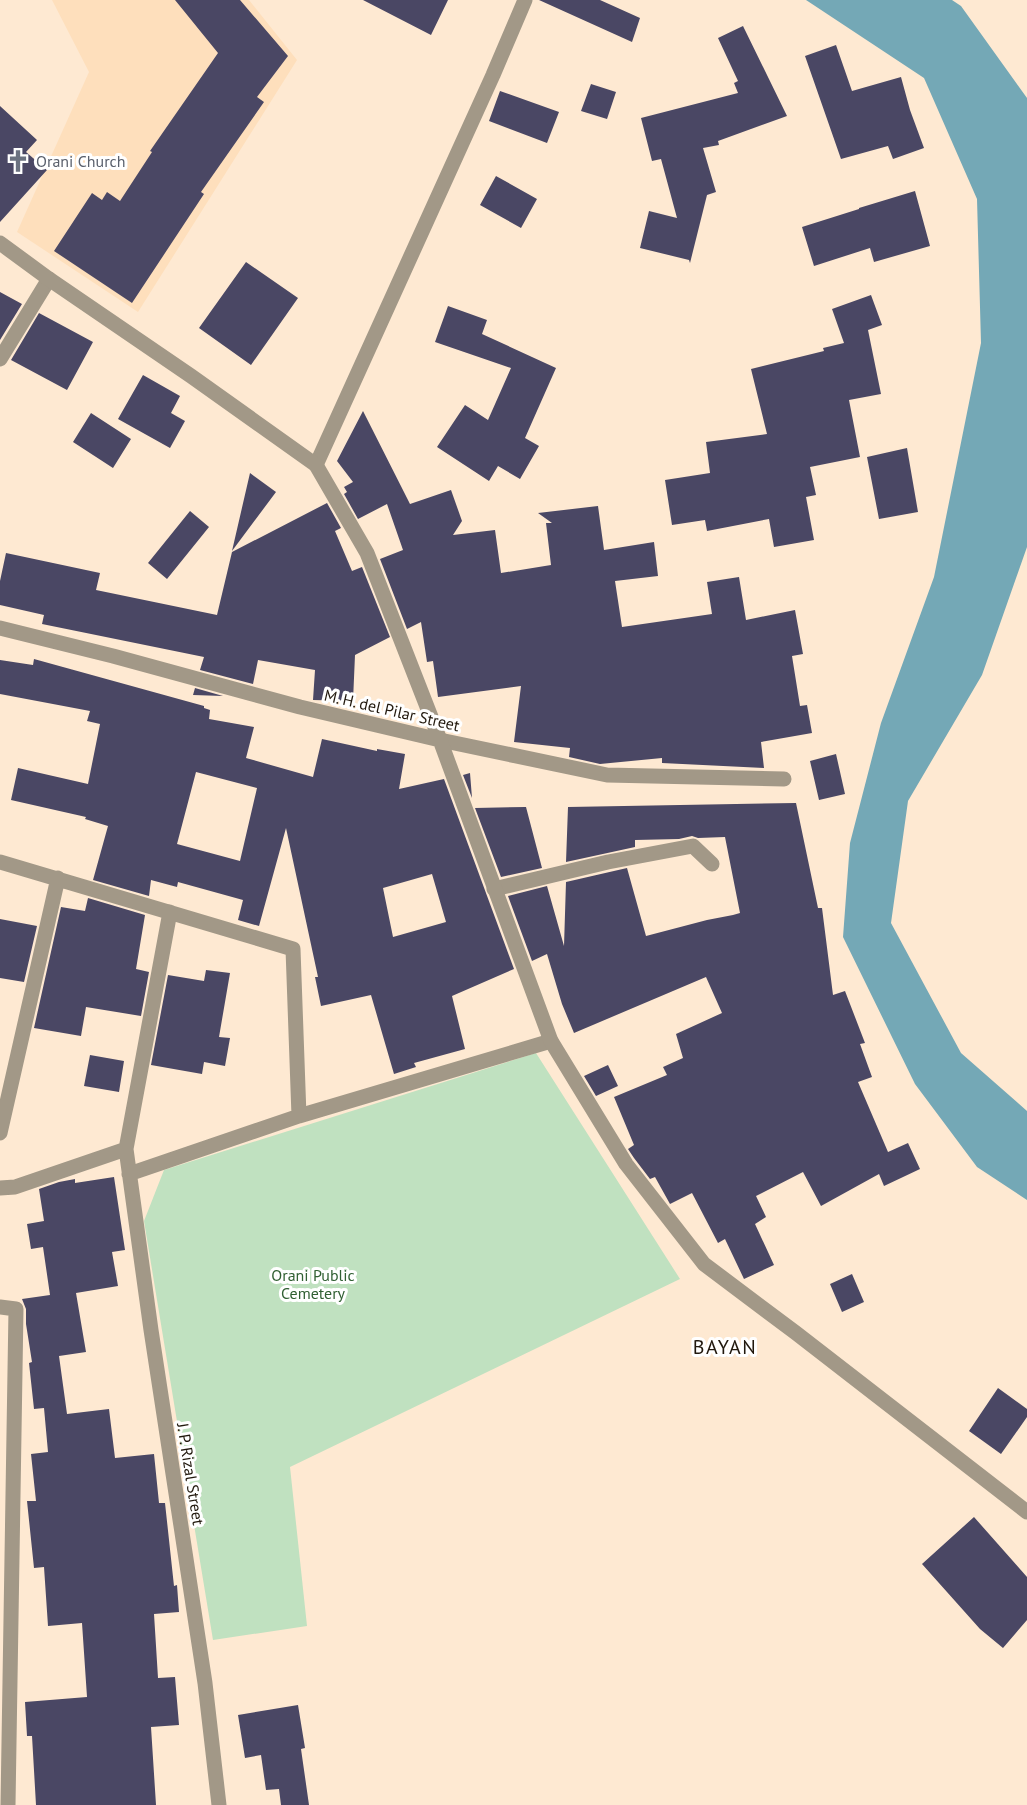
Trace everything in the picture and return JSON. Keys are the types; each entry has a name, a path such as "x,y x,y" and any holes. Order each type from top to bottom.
{"street":[{"path":"316,465 525,0"},
{"path":"0,243 316,465 367,553 440,740 551,1041 626,1164 704,1264 1027,1512"},
{"path":"0,359 49,279"},
{"name":"M. H. del Pilar Street","path":"0,628 440,740 607,775 784,779"},
{"path":"494,889 608,862 693,846 712,864"},
{"path":"0,862 293,949 299,1116"},
{"path":"0,1133 58,879"},
{"name":"J. P. Rizal Street","path":"170,912 126,1149 205,1683 219,1805"},
{"path":"129,1174 299,1116 551,1041"},
{"path":"0,1188 15,1187 126,1149"},
{"path":"0,1307 16,1309 8,1805"}],"shaded area":[{"path":"52,0 249,0 297,60 138,312 17,232 89,72"}],"green space":[{"name":"Orani Public Cemetery","path":"536,1053 680,1279 290,1467 307,1626 213,1640 144,1221 164,1170"}],"water":[{"path":"806,0 952,0 961,6 1027,98 1027,547 982,675 908,801 891,923 961,1053 1027,1111 1027,1200 977,1167 915,1084 843,937 850,843 881,723 934,577 981,343 977,199 924,78"}],"building":[{"path":"175,0 240,0 288,56 257,97 264,102 201,192 204,194 132,303 54,251 92,193 102,200 107,192 120,201 152,152 150,151 218,53"},
{"path":"363,0 448,0 431,35"},
{"path":"539,0 600,0 640,18 632,42"},
{"path":"743,26 787,116 718,141 719,145 703,148 716,192 707,195 690,263 689,260 640,248 649,211 677,218 661,159 652,161 641,118 738,93 734,83 738,81 718,38"},
{"path":"836,45 852,91 901,77 924,148 893,159 888,146 841,159 805,56"},
{"path":"591,84 616,92 607,119 581,111"},
{"path":"500,91 559,112 547,143 489,121"},
{"name":"Orani Church","path":"0,106 37,140 26,152 47,170 0,222"},
{"path":"496,176 537,199 521,228 480,205"},
{"path":"915,191 930,246 874,262 870,248 814,266 802,227"},
{"path":"246,262 298,298 251,365 199,328"},
{"path":"0,292 22,304 0,340"},
{"path":"871,295 882,325 868,330 881,394 849,400 860,457 810,467 816,495 806,497 814,540 774,547 769,519 707,531 705,520 672,525 665,480 710,473 706,442 767,434 751,369 824,351 823,348 844,343 832,309"},
{"path":"448,306 487,320 482,334 556,368 525,438 539,446 520,479 498,466 489,481 437,447 465,405 488,420 511,368 435,342"},
{"path":"39,313 93,342 67,390 11,360"},
{"path":"143,375 180,396 171,413 185,421 170,448 118,419"},
{"path":"363,411 410,504 451,490 462,521 453,535 495,530 501,573 551,565 546,523 552,523 538,513 598,506 604,550 654,542 658,576 615,581 622,627 712,614 707,582 739,577 746,620 795,610 803,654 792,656 800,706 807,705 812,733 761,742 764,768 662,763 662,758 600,764 569,757 570,748 514,742 521,686 438,697 433,661 427,662 421,622 407,629 380,559 403,550 387,504 358,519 344,494 347,492 344,487 353,482 337,461"},
{"path":"91,413 131,439 113,468 73,442"},
{"path":"907,448 918,512 879,519 867,457"},
{"path":"250,473 276,492 232,551"},
{"path":"327,503 341,528 335,531 352,571 362,567 390,637 355,655 353,701 313,700 315,670 258,660 253,684 200,670 204,657 42,624 44,615 0,605 0,581 6,553 100,573 96,590 217,615 232,552"},
{"path":"190,511 209,527 167,579 148,563"},
{"path":"34,659 204,706 210,710 209,719 254,727 246,758 313,777 322,739 377,751 377,749 405,754 399,789 444,779 514,969 452,996 465,1049 414,1063 416,1067 394,1074 371,995 321,1006 315,977 318,977 286,828 259,926 238,920 243,900 178,882 177,887 151,880 149,896 93,880 108,826 85,819 86,817 11,800 18,768 88,784 100,724 87,721 90,711 0,694 0,660 33,665","holes":["196,772 257,788 240,861 177,844","432,874 446,922 393,937 383,888"]},
{"path":"195,688 223,696 193,695"},
{"path":"836,754 845,794 819,800 810,761"},
{"path":"470,773 472,798 463,775"},
{"path":"796,803 818,908 822,908 833,995 845,991 865,1043 860,1044 872,1077 858,1082 888,1152 908,1143 920,1169 884,1186 879,1174 821,1206 803,1172 756,1196 766,1217 755,1224 774,1265 744,1279 725,1239 718,1243 692,1193 670,1204 655,1177 650,1179 634,1158 628,1149 634,1145 614,1097 667,1075 663,1067 683,1058 676,1034 722,1013 706,977 574,1033 562,1004 547,954 532,961 508,896 547,886 564,946 566,882 627,868 646,936 740,913 725,837 698,838 692,836 679,839 635,840 635,847 566,862 568,807"},
{"path":"526,807 542,868 501,877 475,808"},
{"path":"88,898 145,915 136,969 149,972 141,1016 86,1007 81,1036 34,1028 61,907 85,911"},
{"path":"0,919 37,926 24,982 0,978"},
{"path":"206,970 230,973 219,1037 230,1038 225,1066 204,1062 202,1074 151,1065 168,975 204,981"},
{"path":"90,1055 124,1061 119,1092 84,1086"},
{"path":"608,1065 618,1086 596,1096 584,1076"},
{"path":"114,1177 125,1250 112,1252 118,1286 76,1293 86,1352 59,1356 67,1414 109,1409 115,1458 154,1454 159,1503 165,1503 179,1612 154,1614 158,1678 175,1677 179,1725 151,1727 156,1805 36,1805 32,1736 27,1736 25,1702 87,1697 82,1623 48,1626 44,1567 34,1568 27,1501 36,1501 31,1454 48,1452 44,1408 34,1409 29,1363 32,1362 26,1309 22,1299 50,1295 43,1247 31,1249 27,1224 44,1221 39,1189 75,1179 75,1183"},
{"path":"852,1274 864,1302 842,1312 830,1284"},
{"path":"998,1388 1027,1409 1027,1417 1001,1454 969,1431"},
{"path":"974,1517 1027,1577 1027,1620 1003,1648 980,1629 922,1564"},
{"path":"298,1705 305,1748 301,1749 309,1805 281,1805 279,1789 266,1790 261,1755 245,1758 238,1715"}],"place":[{"name":"Orani Church","path":"18,161"}],"district":[{"name":"BAYAN","path":"725,1347"}]}
